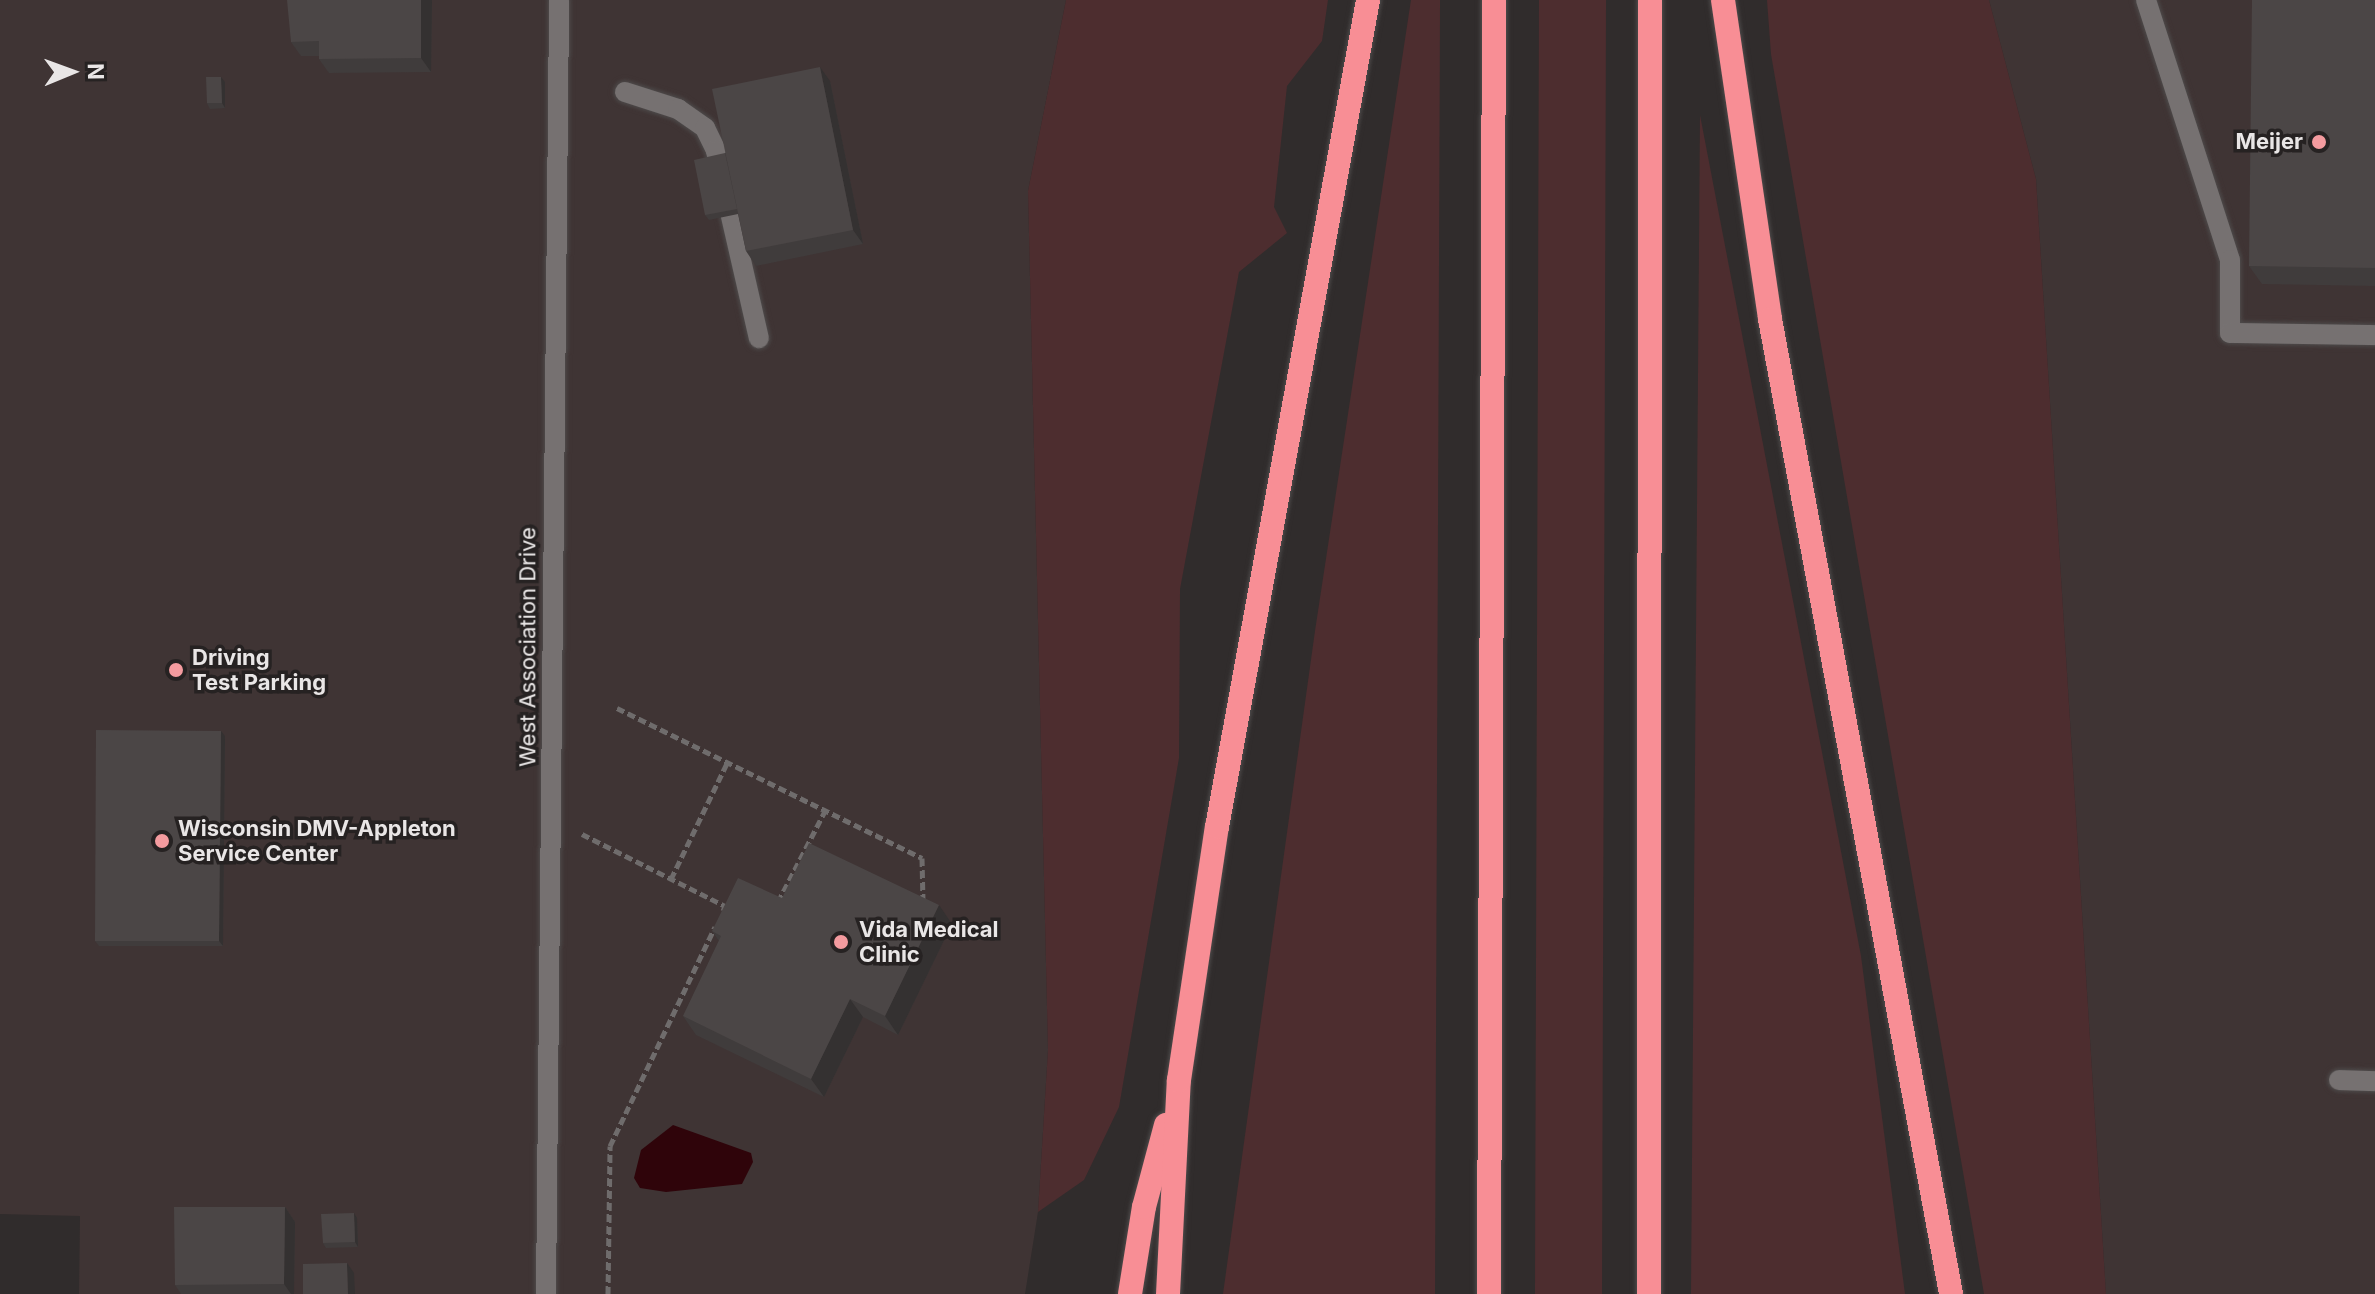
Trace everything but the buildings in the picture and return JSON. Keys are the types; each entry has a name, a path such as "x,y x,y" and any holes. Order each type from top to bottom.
{"highway":[{"path":"1168,1294 1179,1080 1252,616 1368,0"},
{"path":"1489,1294 1494,0"},
{"path":"1649,1294 1650,0"},
{"path":"1723,0 1770,319 1951,1294"},
{"path":"1130,1294 1144,1207 1179,1080"}],"street":[{"name":"West Association Drive","path":"546,1294 559,0"},
{"path":"2146,0 2173,71 2230,260 2230,333 2375,335"},
{"path":"625,92 678,109 705,128 716,151 759,338"},
{"path":"2339,1080 2375,1081"}],"path":[{"path":"617,708 922,858 923,909"},
{"path":"671,879 727,763"},
{"path":"775,908 825,811"},
{"path":"550,819 734,910"},
{"path":"608,1294 610,1146 725,906"}],"shaded area":[{"path":"0,0 1066,0 1028,191 1048,1050 1038,1212 1025,1294 79,1294 80,1216 0,1214"},
{"path":"1066,0 1328,0 1322,41 1287,86 1274,207 1287,233 1239,272 1180,589 1179,758 1119,1107 1084,1180 1038,1212 1048,1050 1028,191"},
{"path":"1411,0 1440,0 1435,1294 1223,1294 1315,631"},
{"path":"1539,0 1606,0 1602,1294 1535,1294"},
{"path":"1767,0 1989,0 2036,179 2106,1294 1984,1294 1771,54"},
{"path":"1989,0 2375,0 2375,1294 2106,1294 2036,179"},
{"path":"1700,115 1861,956 1905,1294 1691,1294"},
{"path":"673,1125 751,1153 753,1162 742,1184 666,1192 640,1188 634,1178 641,1150"}],"place":[{"name":"Meijer","path":"2319,142"},
{"name":"Driving Test Parking","path":"176,670"},
{"name":"Wisconsin DMV-Appleton Service Center","path":"162,841"},
{"name":"Vida Medical Clinic","path":"841,942"}]}
